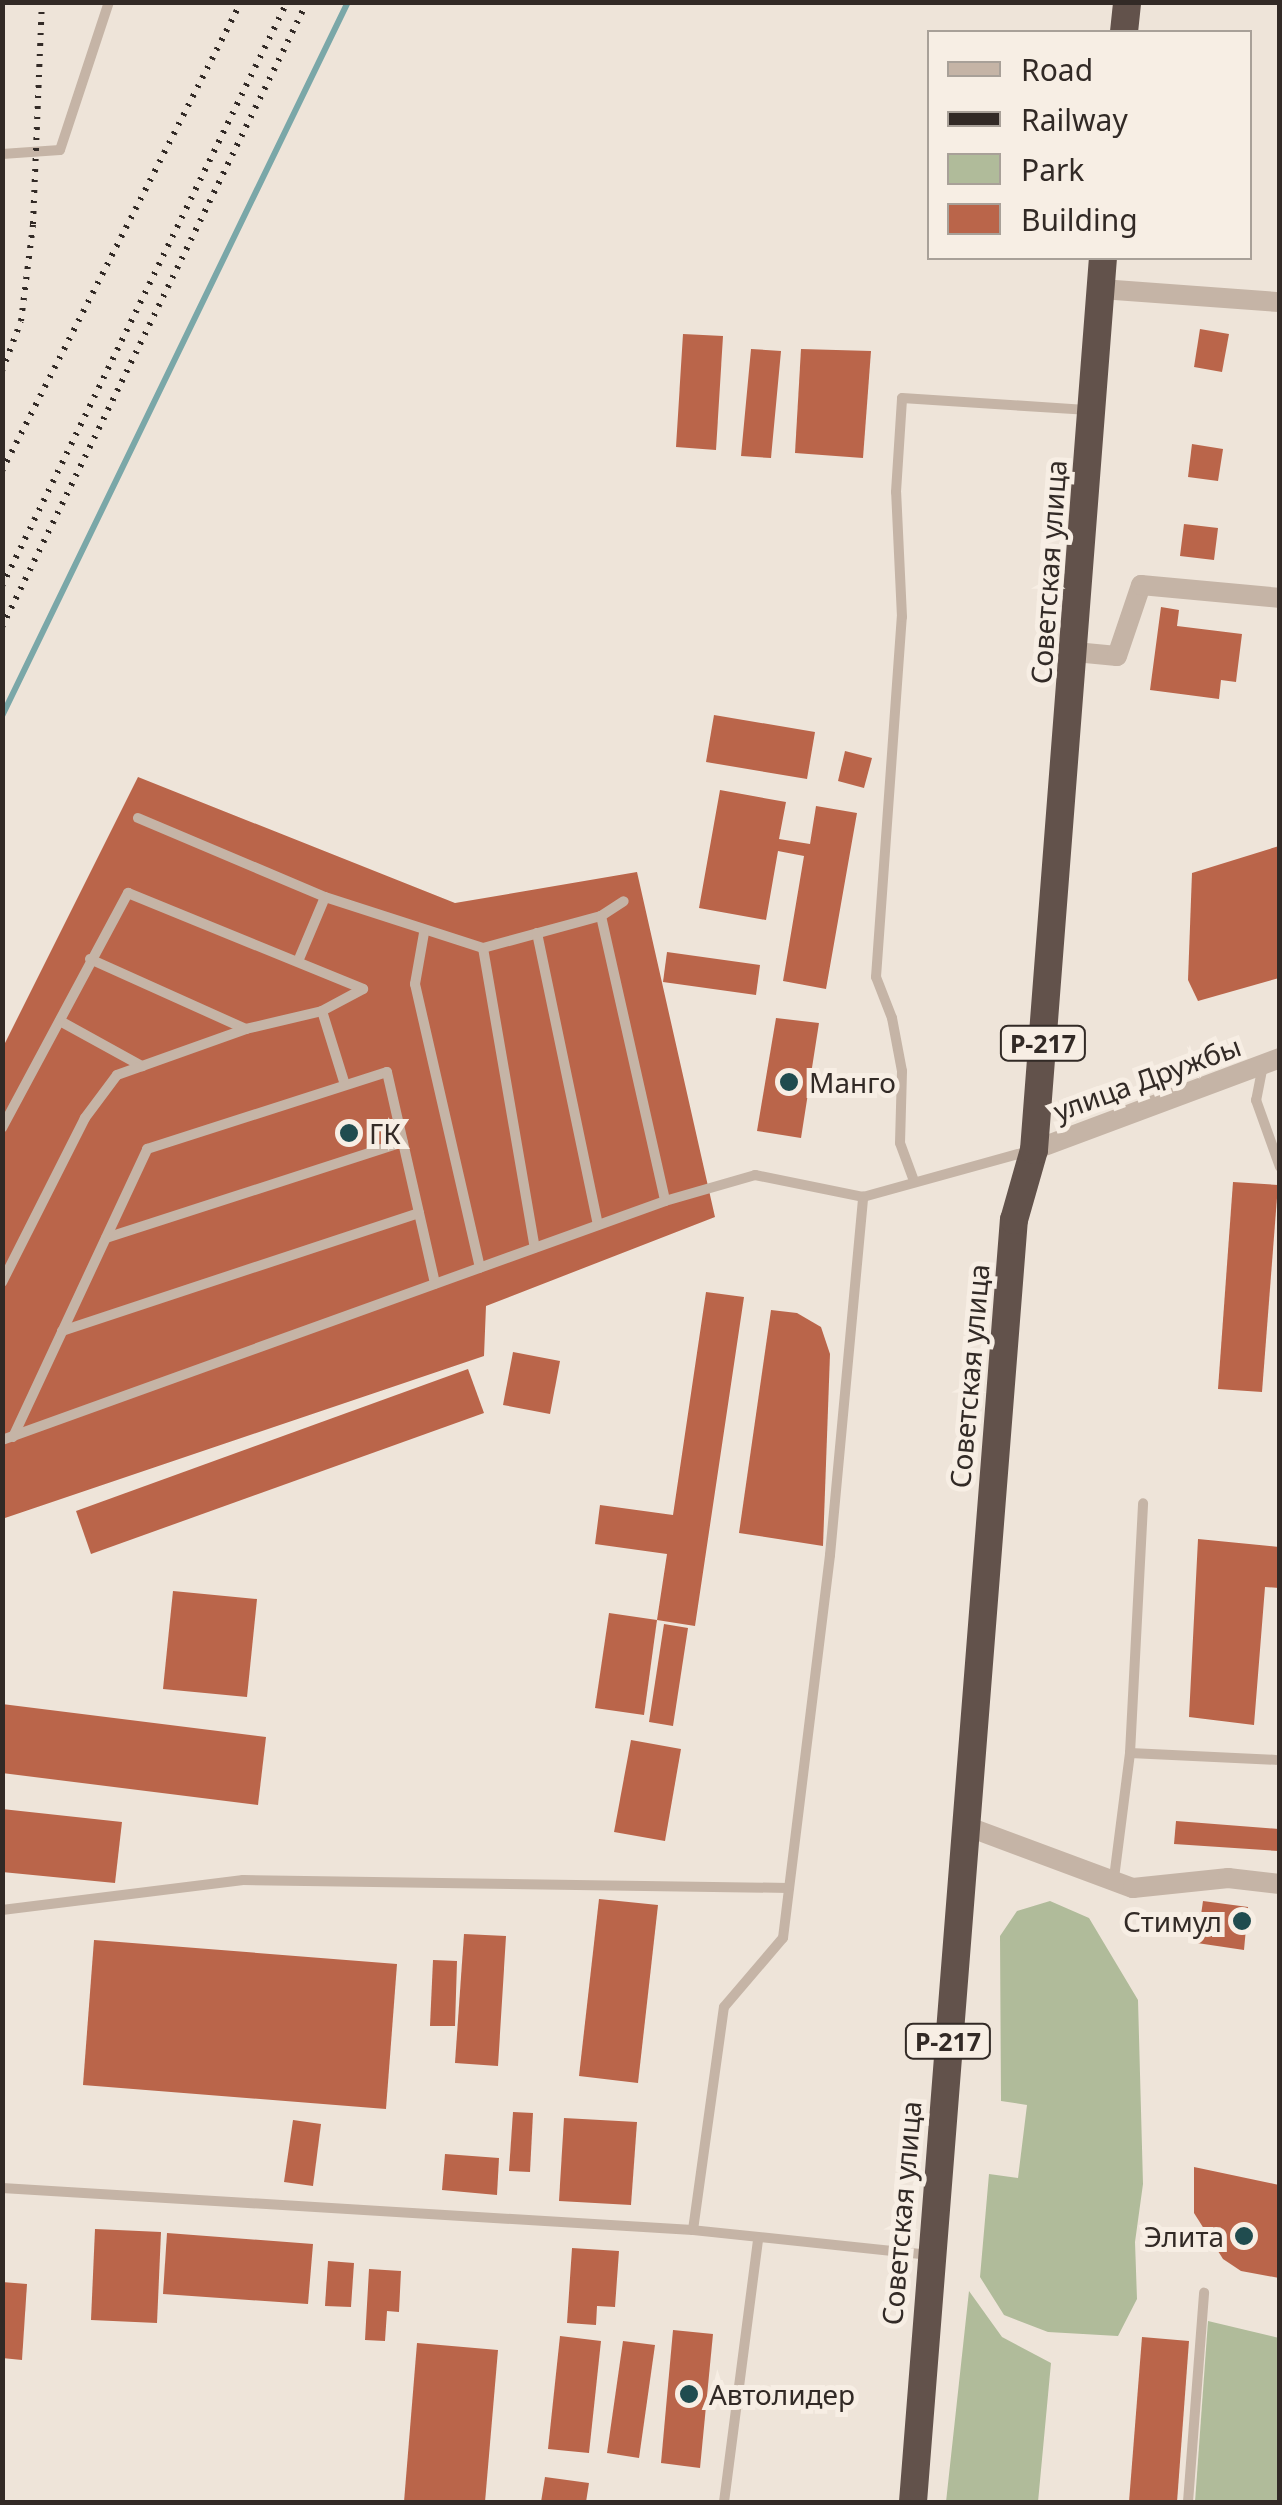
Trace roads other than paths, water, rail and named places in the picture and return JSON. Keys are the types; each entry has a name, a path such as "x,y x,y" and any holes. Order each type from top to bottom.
{"highway":[{"path":"1124,30 1126,2"},
{"name":"Советская улица","path":"913,2502 1014,1220 1034,1150 1103,260"}],"street":[{"path":"1100,289 1280,302"},
{"path":"1075,652 1117,656 1141,585 1280,598"},
{"name":"улица Дружбы","path":"1034,1150 1271,1061"},
{"path":"966,1826 1055,1863 1114,1878 1133,1888 1228,1878 1280,1884"}],"lane":[{"path":"2,154 60,150 108,2"},
{"path":"914,1181 900,1143 902,1071 892,1018 876,977 902,616 896,492 902,398 1092,410"},
{"path":"138,818 324,897 424,933 484,948 601,916 624,902"},
{"path":"2,1128 128,893 299,959 362,990 322,1011 246,1029 117,1075 85,1118 2,1282"},
{"path":"299,959 324,897"},
{"path":"601,916 665,1200"},
{"path":"424,933 415,984 480,1268"},
{"path":"538,933 598,1225"},
{"path":"484,948 535,1248"},
{"path":"90,959 246,1029"},
{"path":"322,1011 345,1085"},
{"path":"60,1021 142,1066"},
{"path":"1271,1061 1256,1100 1269,1148 1280,1167"},
{"path":"8,1439 147,1149 387,1072 434,1284"},
{"path":"106,1238 403,1142"},
{"path":"1269,1148 1280,1158"},
{"path":"8,1439 665,1200 755,1175 863,1197 1034,1150"},
{"path":"692,2230 724,2008 783,1938 830,1554 863,1197"},
{"path":"62,1332 418,1213"},
{"path":"1114,1878 1130,1752 1143,1503"},
{"path":"1130,1752 1276,1760"},
{"path":"2,1910 244,1880 789,1888"},
{"path":"2,2188 692,2230 758,2240 930,2255"},
{"path":"724,2502 758,2240"},
{"path":"1188,2502 1204,2293"}],"waterway":[{"path":"2,716 348,2"}],"railway":[{"path":"2,371 21,321 33,224 42,2"},
{"path":"2,471 241,2"},
{"path":"2,586 287,2"},
{"path":"2,627 307,2"}],"place":[{"name":"Манго","path":"789,1082"},
{"name":"ГК","path":"349,1133"},
{"name":"Стимул","path":"1242,1921"},
{"name":"Элита","path":"1244,2236"},
{"name":"Автолидер","path":"689,2394"}]}
